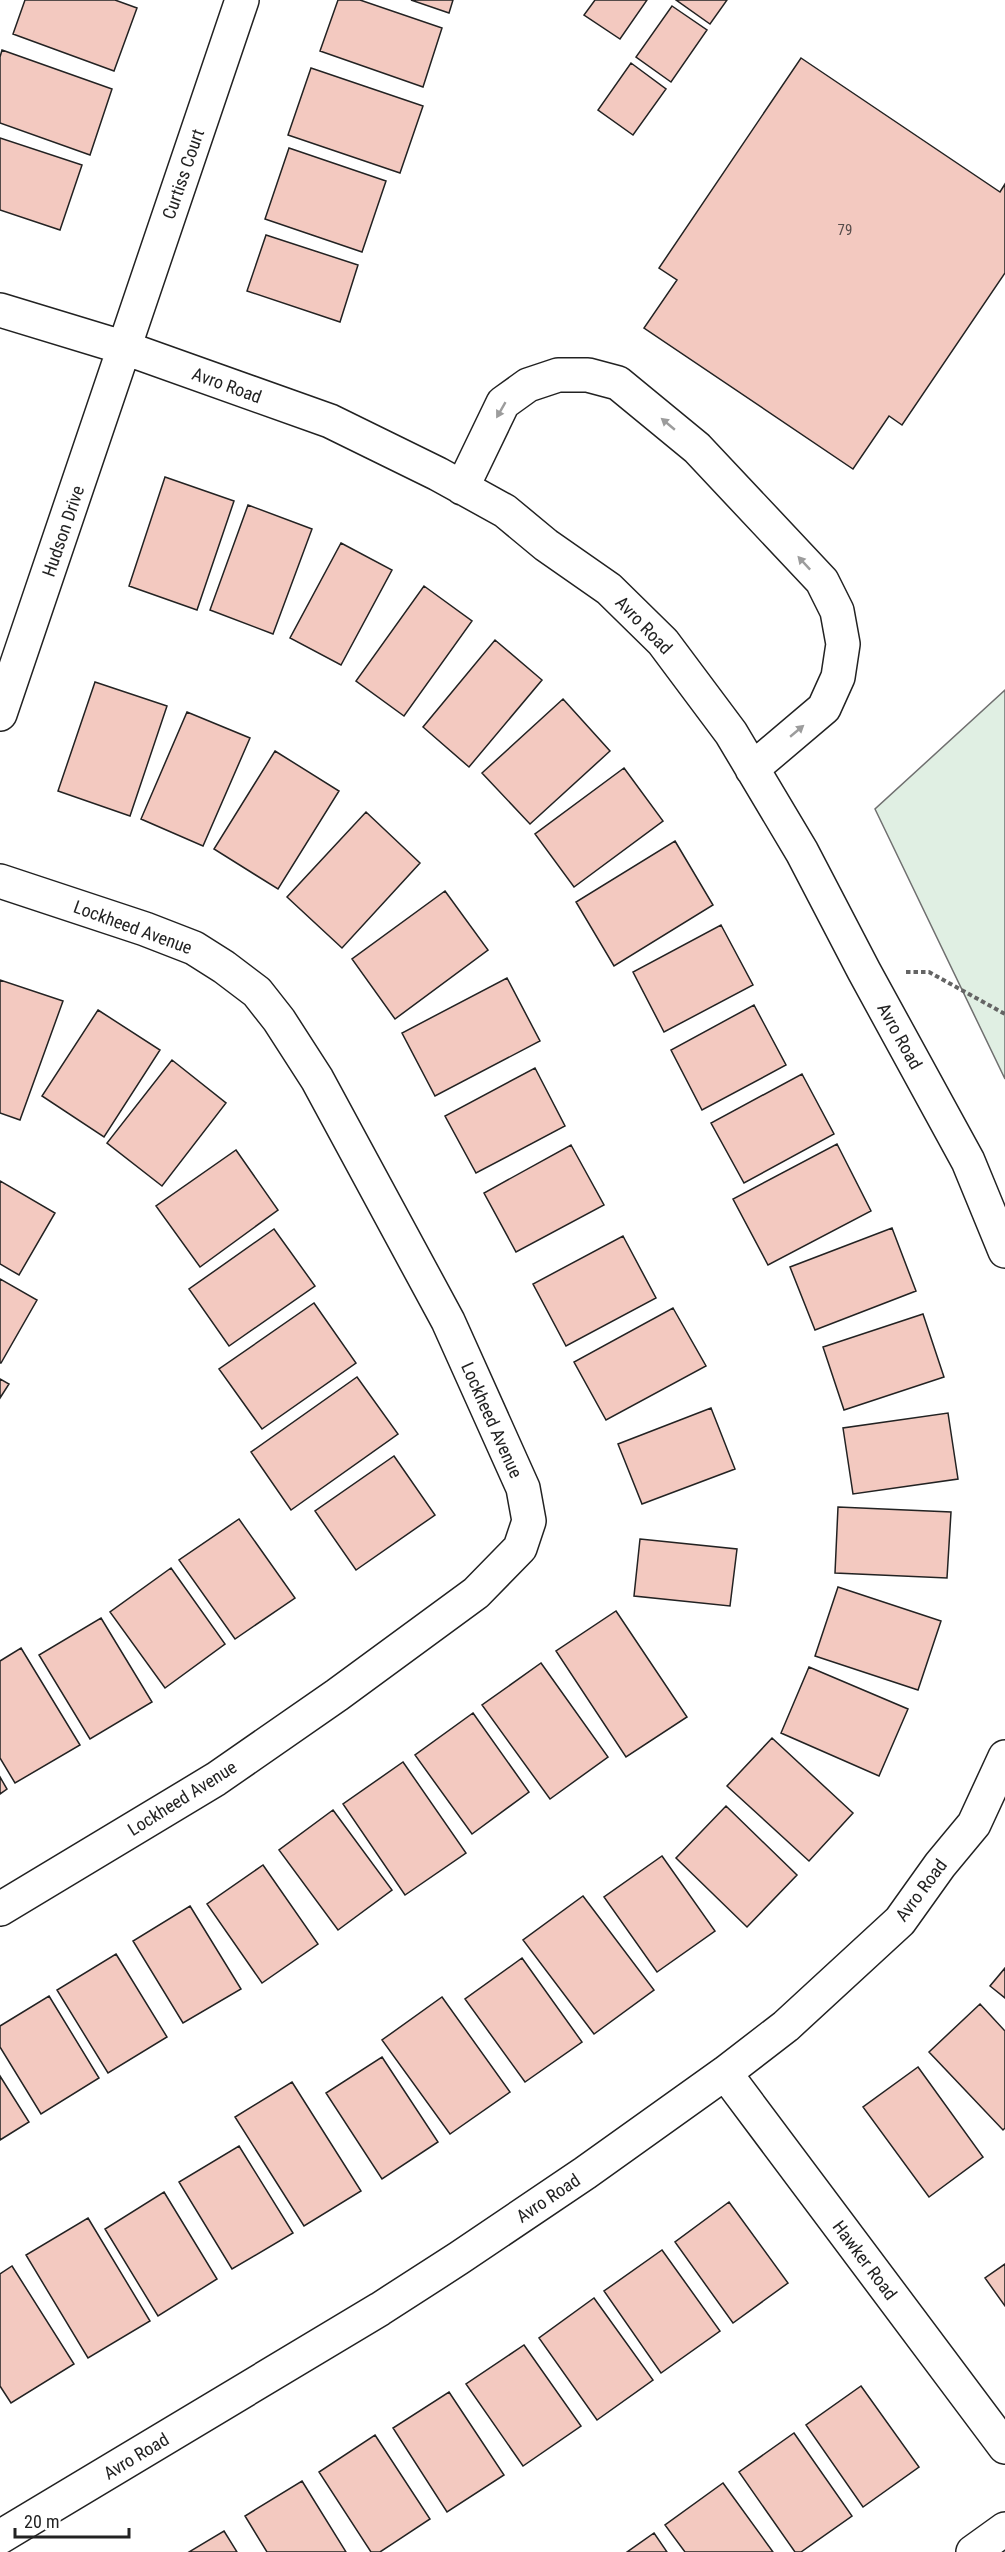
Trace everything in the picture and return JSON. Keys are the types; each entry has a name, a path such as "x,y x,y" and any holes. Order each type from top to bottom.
{"street":[{"name":"Curtiss Court","path":"125,348 242,0"},
{"name":"Avro Road","path":"0,310 125,348 330,421 505,511 546,545 609,589 663,642 731,733 802,852 968,1161 1005,1251"},
{"name":"Hudson Drive","path":"0,714 125,348"},
{"path":"462,488 503,403 528,385 558,375 588,375 618,384 697,448 822,581 837,611 843,644 838,677 824,708 752,769"},
{"name":"Lockheed Avenue","path":"0,881 145,929 194,948 257,992 279,1020 316,1079 448,1322 523,1488 529,1521 520,1548 476,1593 337,1695 216,1779 0,1909"},
{"name":"Avro Road","path":"0,2537 390,2303 575,2180 725,2073 786,2026 900,1921 940,1865 974,1824 1005,1757"},
{"name":"Hawker Road","path":"725,2073 1005,2446"},
{"path":"973,2552 1005,2529"}],"path":[{"path":"864,971 929,972 1005,1014"}],"green space":[{"path":"1005,690 1005,1079 875,809"}],"building":[{"path":"25,0 115,0 137,8 114,71 13,34"},
{"path":"338,0 360,0 442,28 423,87 320,51"},
{"path":"411,0 453,0 449,13"},
{"path":"595,0 647,0 620,39 584,15"},
{"path":"676,0 727,0 710,24"},
{"path":"672,6 707,30 671,82 636,57"},
{"path":"2,50 112,89 90,155 0,123 0,57"},
{"path":"801,58 1000,192 1005,184 1005,273 902,425 889,416 853,469 644,328 677,280 659,268"},
{"path":"631,63 666,89 633,135 598,110"},
{"path":"311,68 423,106 400,173 288,135"},
{"path":"0,138 82,165 60,230 0,210"},
{"path":"289,148 386,181 362,252 265,219"},
{"path":"266,235 358,265 340,322 247,291"},
{"path":"165,477 234,501 197,610 129,586"},
{"path":"248,505 312,529 273,634 210,610"},
{"path":"341,543 392,570 341,665 290,638"},
{"path":"424,586 472,621 404,716 356,681"},
{"path":"495,640 542,680 469,767 423,727"},
{"path":"95,682 167,706 130,816 58,791"},
{"path":"563,699 610,751 530,824 482,773"},
{"path":"187,712 250,738 203,846 141,819"},
{"path":"275,751 339,791 278,889 214,849"},
{"path":"624,768 663,821 574,887 535,834"},
{"path":"366,812 420,863 342,948 287,897"},
{"path":"675,841 713,905 614,966 576,902"},
{"path":"445,891 488,950 395,1019 352,959"},
{"path":"721,925 753,985 664,1032 633,972"},
{"path":"507,978 540,1041 435,1096 402,1033"},
{"path":"0,980 63,1001 20,1120 0,1113"},
{"path":"754,1005 786,1065 702,1110 671,1050"},
{"path":"98,1010 160,1050 104,1137 42,1096"},
{"path":"172,1060 226,1103 162,1186 107,1143"},
{"path":"535,1068 565,1126 476,1173 445,1116"},
{"path":"802,1074 834,1134 744,1183 711,1123"},
{"path":"837,1144 871,1211 768,1265 733,1199"},
{"path":"571,1145 604,1205 516,1252 484,1193"},
{"path":"236,1150 278,1210 200,1267 156,1206"},
{"path":"0,1181 55,1213 19,1275 0,1264"},
{"path":"892,1228 916,1291 815,1330 790,1267"},
{"path":"274,1229 315,1286 229,1346 189,1289"},
{"path":"623,1236 656,1298 566,1346 533,1284"},
{"path":"0,1279 37,1300 1,1363 0,1363"},
{"path":"314,1303 356,1363 262,1429 219,1369"},
{"path":"673,1308 706,1366 606,1420 574,1362"},
{"path":"923,1314 944,1377 844,1410 823,1347"},
{"path":"357,1377 398,1434 291,1510 251,1452"},
{"path":"0,1379 9,1384 0,1398"},
{"path":"711,1408 735,1469 642,1504 618,1444"},
{"path":"948,1413 958,1479 853,1494 843,1428"},
{"path":"394,1456 435,1515 356,1570 315,1511"},
{"path":"838,1507 951,1512 947,1578 835,1573"},
{"path":"239,1519 295,1598 235,1639 179,1560"},
{"path":"640,1539 737,1549 730,1606 634,1596"},
{"path":"171,1568 225,1644 165,1688 110,1612"},
{"path":"838,1587 941,1621 918,1690 815,1656"},
{"path":"616,1611 687,1717 626,1757 556,1651"},
{"path":"101,1618 152,1702 90,1739 39,1655"},
{"path":"21,1648 80,1745 15,1783 0,1758 0,1661"},
{"path":"541,1663 608,1757 550,1799 482,1705"},
{"path":"809,1667 908,1709 879,1776 781,1733"},
{"path":"473,1713 529,1792 472,1834 415,1755"},
{"path":"772,1738 853,1813 809,1861 727,1786"},
{"path":"403,1762 466,1853 405,1895 343,1804"},
{"path":"0,1777 7,1789 0,1794"},
{"path":"726,1806 797,1875 747,1927 676,1858"},
{"path":"333,1810 392,1890 338,1930 279,1850"},
{"path":"662,1856 715,1931 657,1972 604,1897"},
{"path":"263,1865 318,1944 262,1983 207,1904"},
{"path":"583,1896 654,1990 594,2034 523,1940"},
{"path":"190,1906 241,1989 183,2023 133,1941"},
{"path":"116,1954 167,2037 108,2073 57,1990"},
{"path":"522,1958 582,2042 525,2082 465,1999"},
{"path":"1005,1968 1005,1998 990,1986"},
{"path":"49,1996 99,2078 41,2114 0,2047 0,2026"},
{"path":"442,1997 510,2092 450,2134 382,2040"},
{"path":"980,2004 1005,2031 1005,2128 1003,2130 929,2052"},
{"path":"382,2057 438,2142 382,2179 326,2093"},
{"path":"918,2067 983,2157 929,2197 863,2107"},
{"path":"0,2076 29,2122 0,2140"},
{"path":"292,2082 361,2191 304,2226 235,2117"},
{"path":"239,2146 293,2233 232,2269 179,2182"},
{"path":"164,2192 217,2279 158,2316 105,2229"},
{"path":"729,2202 788,2283 733,2323 675,2242"},
{"path":"88,2218 150,2321 88,2358 26,2255"},
{"path":"662,2250 720,2331 661,2373 604,2291"},
{"path":"1005,2264 1005,2306 985,2278"},
{"path":"12,2266 74,2364 11,2403 0,2386 0,2274"},
{"path":"594,2298 653,2380 597,2420 539,2338"},
{"path":"524,2345 581,2426 523,2466 466,2384"},
{"path":"861,2386 919,2467 863,2507 806,2425"},
{"path":"449,2392 504,2475 447,2512 393,2428"},
{"path":"794,2433 852,2516 801,2552 795,2552 739,2472"},
{"path":"375,2435 430,2519 380,2552 371,2552 319,2472"},
{"path":"302,2481 346,2552 267,2552 245,2516"},
{"path":"723,2483 773,2552 685,2552 665,2525"},
{"path":"224,2531 237,2552 189,2552"},
{"path":"654,2533 667,2552 627,2552"}]}
